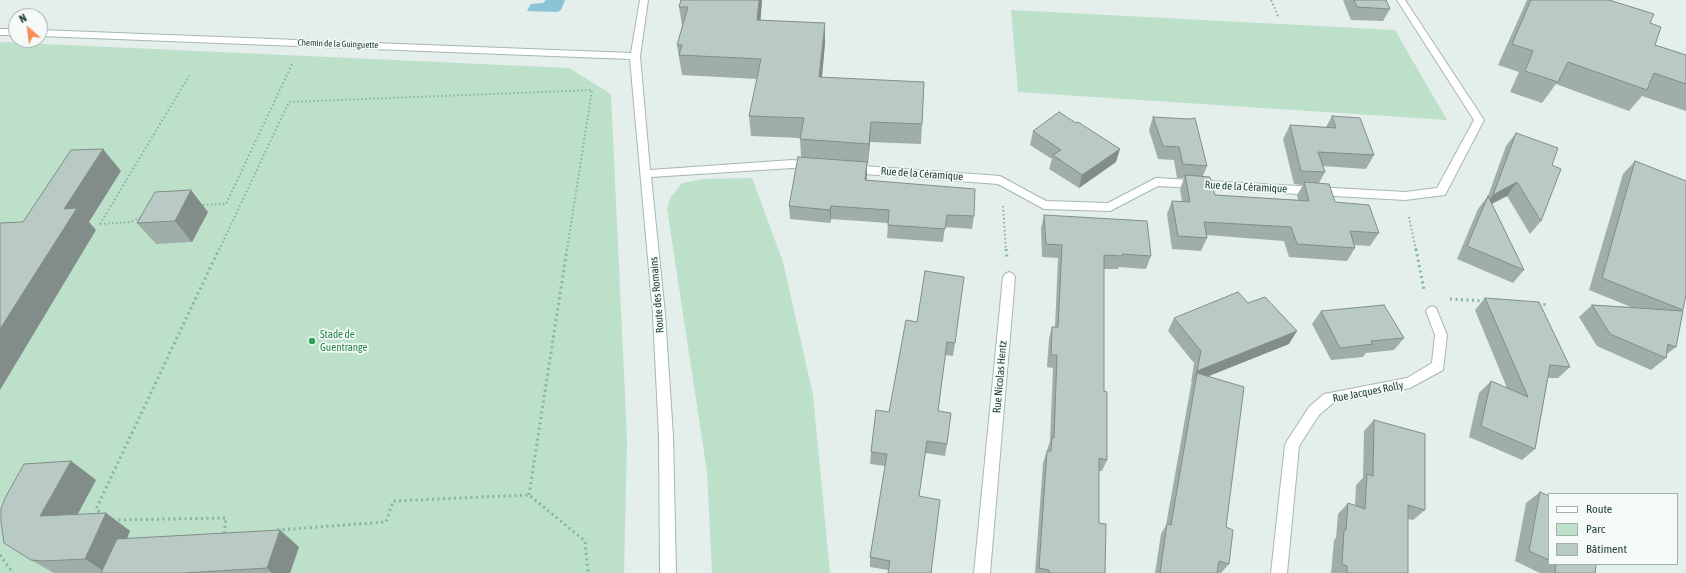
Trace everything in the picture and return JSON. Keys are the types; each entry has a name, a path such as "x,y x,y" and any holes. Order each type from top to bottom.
{"street":[{"name":"Route des Romains","path":"644,0 635,56 636,83 646,174 661,345 666,436 668,573"},
{"name":"Rue de la Céramique","path":"838,168 1000,180 1044,205 1110,207 1156,182 1405,196 1441,192 1479,120 1401,0"},
{"name":"Chemin de la Guinguette","path":"48,33 635,56"},
{"path":"646,174 792,164 823,167"},
{"name":"Rue Nicolas Hentz","path":"982,573 1009,277"},
{"name":"Rue Jacques Rolly","path":"1279,573 1292,445 1314,411 1329,398 1410,383 1438,366 1441,335 1432,311"}],"path":[{"path":"1272,0 1278,16"},
{"path":"197,205 226,204 303,43"},
{"path":"143,217 130,222 100,224 189,76"},
{"path":"105,516 96,509 289,102 592,90 529,495"},
{"path":"1000,180 1009,277"},
{"path":"1405,196 1425,298 1432,311"},
{"path":"1425,298 1487,302"},
{"path":"1533,304 1549,305"},
{"path":"270,531 386,522 393,501 529,495 585,541 588,573"},
{"path":"110,520 226,518 224,534 232,534"},
{"path":"0,555 13,573"}],"green space":[{"path":"1011,10 1395,30 1447,120 1018,92"},
{"name":"Stade de Guentrange","path":"0,42 8,42 8,48 48,48 48,44 569,68 611,94 627,440 624,573 0,573"},
{"path":"752,178 783,262 813,395 830,573 712,573 707,472 667,208 671,197 682,183 704,179"}],"water":[{"path":"546,0 565,0 561,10 557,12 527,11 531,4 543,3"}],"building":[{"path":"681,0 759,0 757,20 825,23 819,77 924,82 922,124 871,122 869,144 800,139 804,118 749,116 761,59 679,55 682,45 677,45 688,7 679,7"},
{"path":"1354,0 1386,0 1390,9 1357,7"},
{"path":"1531,0 1609,0 1654,14 1650,23 1661,27 1655,45 1686,55 1686,84 1654,73 1647,90 1568,62 1558,82 1525,71 1533,51 1512,44"},
{"path":"1059,112 1076,123 1078,122 1120,149 1082,175 1053,155 1061,150 1033,131"},
{"path":"1332,116 1360,118 1374,155 1318,152 1325,172 1301,171 1290,125 1336,128"},
{"path":"1153,117 1195,118 1207,166 1183,164 1179,147 1163,146"},
{"path":"1516,133 1558,148 1552,165 1561,169 1541,221 1517,182 1493,195"},
{"path":"103,149 64,209 77,208 0,329 0,223 23,222 71,150"},
{"path":"798,157 867,162 865,180 975,189 974,216 947,215 945,229 888,225 889,210 831,206 830,210 789,206"},
{"path":"1635,161 1686,181 1686,294 1683,310 1602,278"},
{"path":"1185,175 1210,177 1215,195 1309,201 1304,182 1329,184 1335,202 1369,205 1379,233 1350,231 1355,248 1297,244 1291,227 1204,222 1207,238 1178,236 1172,201 1190,202"},
{"path":"191,190 175,221 137,223 155,192"},
{"path":"1488,196 1524,270 1467,246"},
{"path":"1044,215 1147,221 1151,256 1122,254 1122,256 1104,255 1104,391 1107,392 1107,460 1099,458 1099,523 1106,524 1105,573 1049,573 1049,570 1039,568 1047,451 1051,451 1052,437 1054,438 1057,355 1051,355 1052,327 1058,327 1062,245 1046,244"},
{"path":"925,271 964,277 955,343 947,342 938,411 951,413 947,444 927,441 919,496 940,500 931,573 888,573 890,561 870,557 887,454 871,452 876,410 889,412 906,320 917,322"},
{"path":"1238,292 1248,303 1265,297 1297,331 1197,371 1201,351 1174,318"},
{"path":"1485,298 1539,302 1570,367 1550,365 1535,449 1481,426 1491,381 1528,397"},
{"path":"1384,305 1404,338 1371,341 1373,344 1340,348 1321,311"},
{"path":"1592,305 1683,311 1676,347 1668,344 1666,358 1610,334"},
{"path":"1197,373 1244,387 1226,527 1233,530 1229,564 1219,561 1217,573 1160,573 1167,524 1171,525"},
{"path":"1374,420 1425,434 1425,510 1408,505 1408,573 1347,573 1347,566 1342,564 1344,530 1346,530 1348,503 1365,509 1367,474 1373,476"},
{"path":"71,461 40,516 106,513 85,559 43,561 31,560 4,543 1,509 5,498 24,464"},
{"path":"1540,492 1548,496 1548,560 1529,551"},
{"path":"280,530 267,568 183,573 101,573 117,539"},
{"path":"1556,565 1596,565 1595,573 1555,573"}],"place":[{"name":"Stade de Guentrange","path":"312,341"}]}
